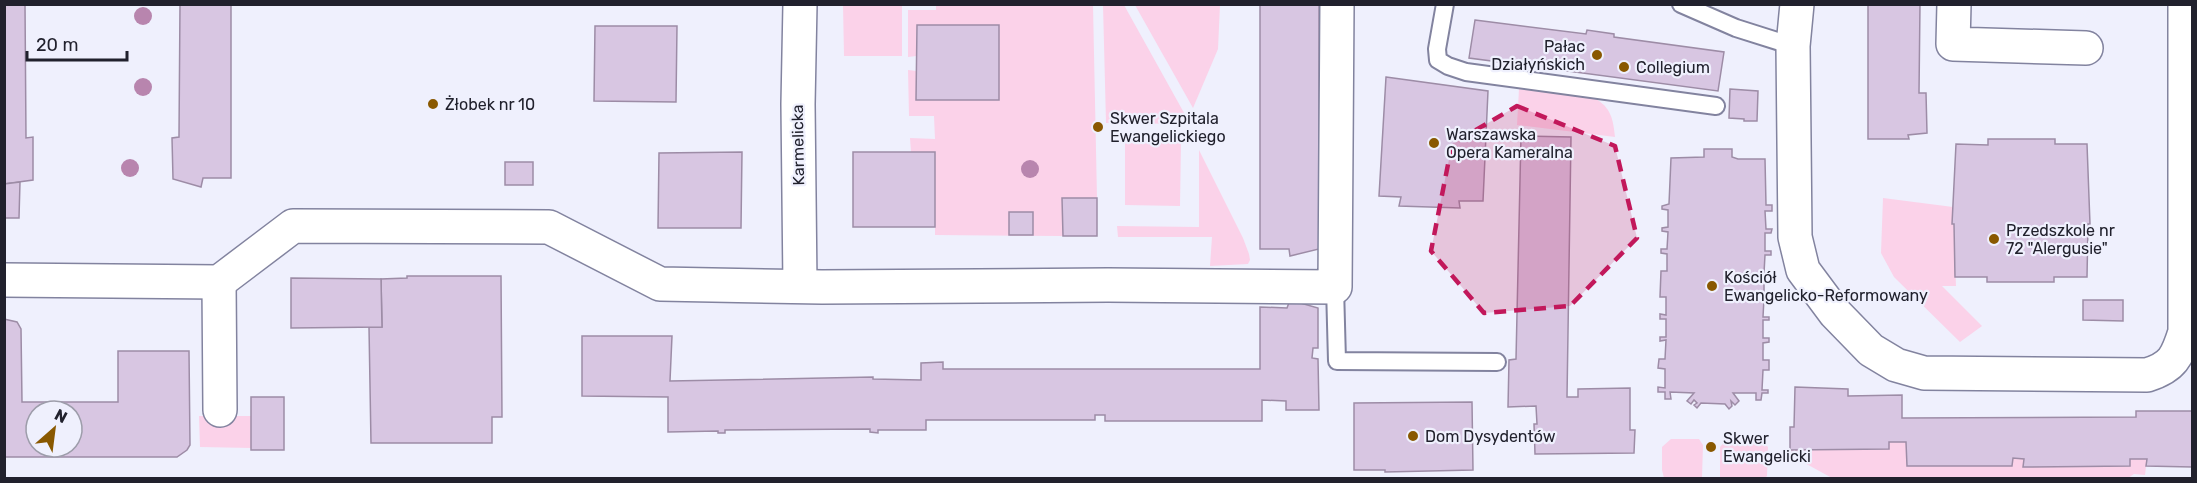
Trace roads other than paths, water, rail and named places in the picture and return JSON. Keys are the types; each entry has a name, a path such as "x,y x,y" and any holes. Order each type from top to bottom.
{"street":[{"name":"Karmelicka","path":"800,4 798,104 800,286"},
{"path":"4,280 219,282 293,226 549,226 660,284 1335,287 1337,4"},
{"path":"1797,4 1793,46 1795,237 1803,270 1835,314 1871,350 1896,365 1924,373 2147,375 2164,370 2179,354 2185,332 2184,4"},
{"path":"1954,4 1953,44 2086,48"},
{"path":"219,282 220,410"}],"lane":[{"path":"1445,4 1437,49 1438,60 1448,66 1466,72 1716,106"},
{"path":"1681,4 1746,32 1793,46"},
{"path":"1335,287 1337,361 1497,362"}],"place":[{"name":"Pałac Działyńskich","path":"1597,55"},
{"name":"Collegium","path":"1624,67"},
{"name":"Żłobek nr 10","path":"433,104"},
{"name":"Skwer Szpitala Ewangelickiego","path":"1098,127"},
{"name":"Warszawska Opera Kameralna","path":"1434,143"},
{"name":"Przedszkole nr 72 \"Alergusie\"","path":"1994,239"},
{"name":"Kościół Ewangelicko-Reformowany","path":"1712,286"},
{"name":"Dom Dysydentów","path":"1413,436"},
{"name":"Skwer Ewangelicki","path":"1711,447"}]}
